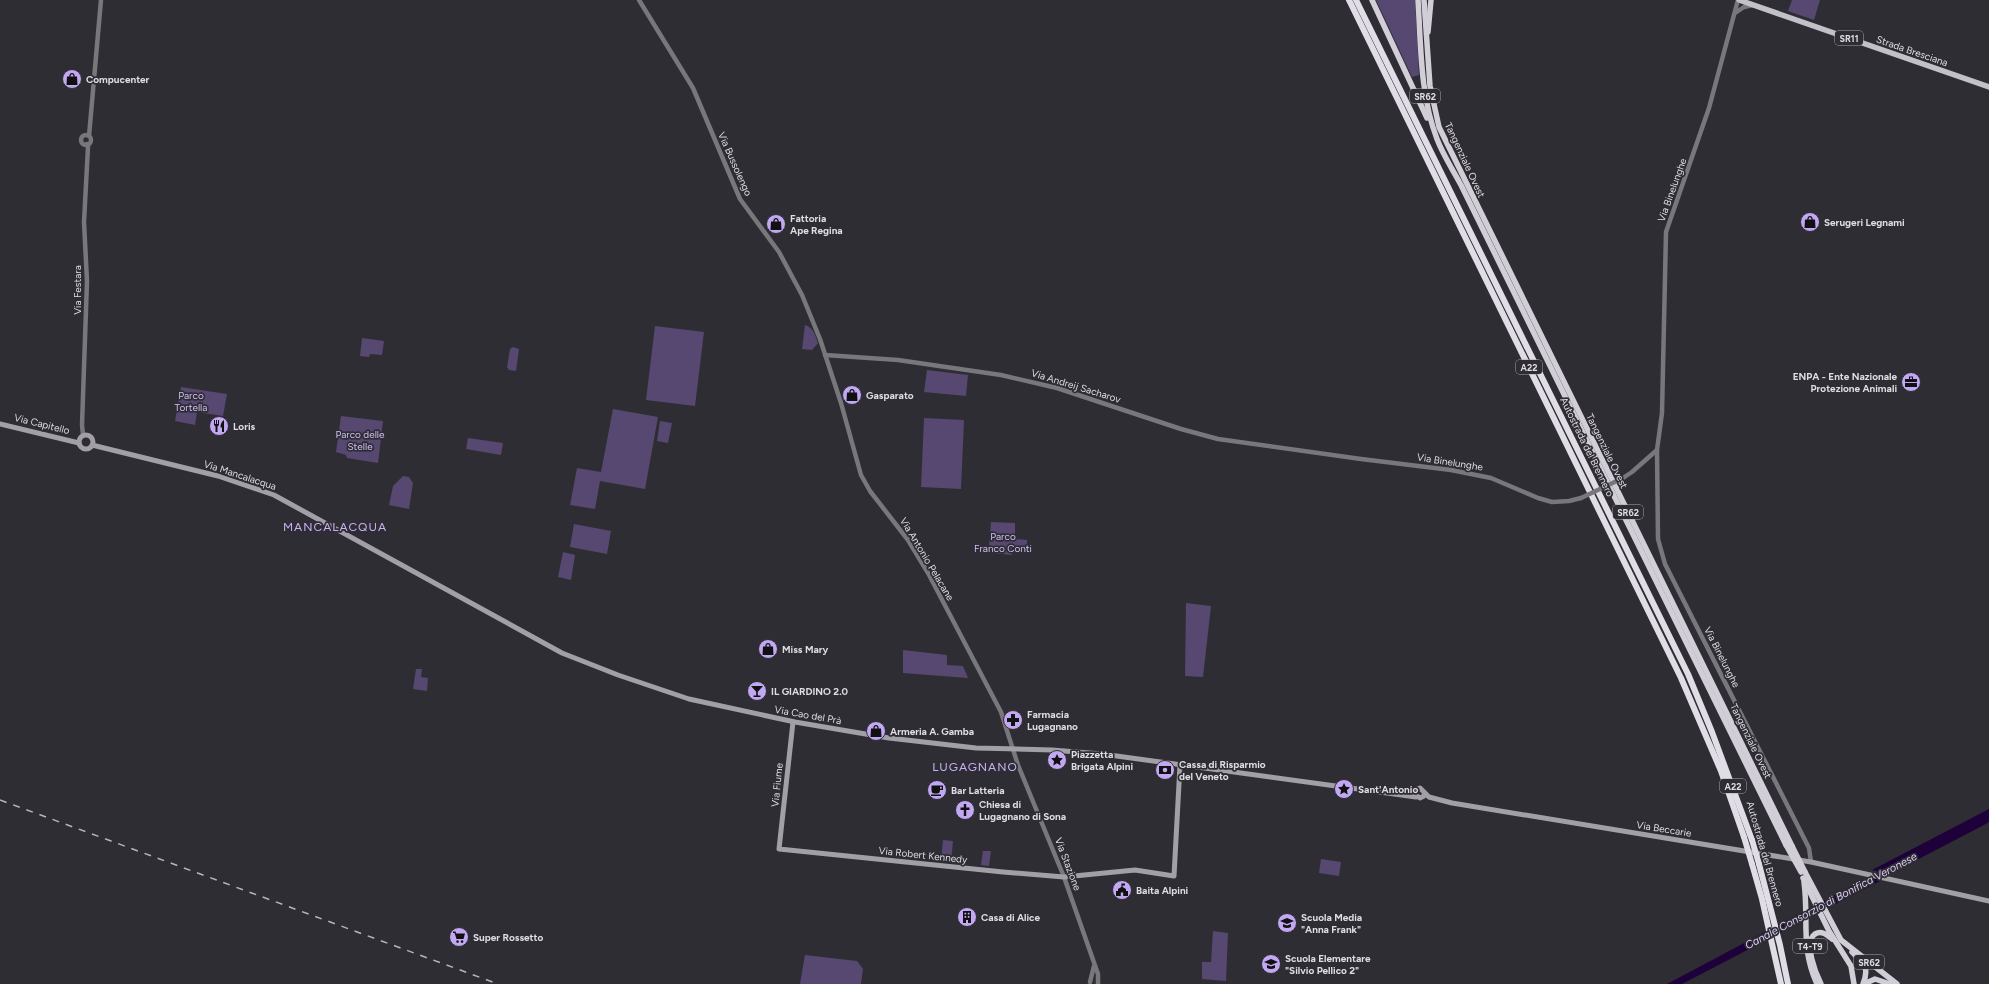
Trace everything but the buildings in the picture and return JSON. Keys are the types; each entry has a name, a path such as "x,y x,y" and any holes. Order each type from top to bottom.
{"highway":[{"name":"Autostrada del Brennero","path":"1349,0 1681,678 1718,764 1744,837 1771,922"},
{"name":"Autostrada del Brennero","path":"1356,0 1688,674 1712,732 1752,840 1759,864 1771,922 1788,984"},
{"path":"1372,0 1437,140"},
{"name":"Tangenziale Ovest","path":"1418,0 1423,81 1427,109 1437,140 1825,918 1839,941 1897,984"},
{"name":"Tangenziale Ovest","path":"1424,0 1430,86 1439,127 1789,846"},
{"path":"1426,44 1431,0"},
{"name":"Tangenziale Ovest","path":"1803,874 1805,902 1804,930 1807,956 1817,984"},
{"name":"T4-T9","path":"1821,984 1812,960 1810,942 1816,933 1822,932 1839,941"},
{"path":"1839,941 1851,966 1854,984"},
{"path":"1839,941 1866,968 1867,973 1864,984"},
{"name":"Autostrada del Brennero","path":"1777,946 1781,984"},
{"path":"1864,984 1875,979 1890,984"}],"main road":[{"name":"Strada Bresciana","path":"1739,0 1989,87"},
{"name":"Via Capitello","path":"0,424 79,443"},
{"path":"84,435 90,436 93,442 92,445 84,449 79,443 80,438 84,435"},
{"name":"Via Mancalacqua","path":"92,445 218,476 274,495 519,630"},
{"name":"Via Cao del Prà","path":"519,630 562,653 651,687 715,705 793,722 865,735 925,743 976,748 1013,748 1102,754 1400,795 1417,796"},
{"name":"Via Fiume","path":"779,849 793,722"},
{"name":"Via Robert Kennedy","path":"779,849 1064,877 1135,870 1174,876 1180,764"},
{"path":"1417,796 1420,788 1434,798 1452,803"},
{"path":"1417,796 1425,793"},
{"path":"1417,796 1452,803"},
{"name":"Via Beccarie","path":"1452,803 1811,862 1989,901"}],"street":[{"path":"89,136 84,135 81,138 81,142 87,144 91,140 89,136 101,0"},
{"name":"Via Bussolengo","path":"639,0 693,88 740,199 779,252 802,295 825,355"},
{"name":"Via Binelunghe","path":"1739,0 1710,108 1666,232 1662,413 1657,450 1658,539 1664,564 1809,848 1811,862"},
{"path":"1735,13 1744,7 1754,5"},
{"name":"Via Festara","path":"84,435 82,425 87,281 84,222 87,144"},
{"name":"Via Andreij Sacharov","path":"825,355 898,360 1001,375 1057,388 1181,429 1218,438 1270,446"},
{"name":"Via Antonio Pelacane","path":"825,355 841,403 861,475 870,491 908,540 928,573 1001,712 1013,748"},
{"name":"Via Binelunghe","path":"1270,446 1451,470 1491,478 1532,496 1552,502 1569,501 1581,498 1623,478 1657,450"},
{"name":"Via Stazione","path":"1013,748 1018,765 1064,877 1098,974 1098,984 1096,982 1090,983 1094,964"}],"green space":[{"path":"1376,0 1415,0 1419,75 1412,77"},
{"path":"1792,0 1820,0 1814,20 1788,11"},
{"path":"805,325 812,330 818,343 812,350 802,349"},
{"path":"655,326 704,332 695,406 646,400"},
{"path":"362,338 384,341 382,355 370,354 369,357 360,356"},
{"path":"513,347 519,349 516,371 509,370 507,367 510,349"},
{"path":"927,370 968,375 966,396 924,392"},
{"name":"Parco Tortella","path":"181,387 227,394 223,416 197,412 195,425 175,421"},
{"path":"613,409 658,417 645,489 600,481 595,509 570,505 577,468 601,472"},
{"name":"Parco delle Stelle","path":"341,416 383,421 378,463 347,458 346,455 336,452"},
{"path":"924,418 964,420 961,489 921,487"},
{"path":"660,421 672,423 668,443 657,441"},
{"path":"468,438 503,443 501,455 466,449"},
{"path":"403,476 409,477 413,483 409,509 389,505 393,486"},
{"name":"Parco Franco Conti","path":"991,522 1015,523 1015,539 1027,540 1027,553 1012,552 1012,555 991,553 989,548"},
{"path":"574,524 611,531 607,554 570,547"},
{"path":"563,552 575,555 571,580 558,577"},
{"path":"1186,603 1211,606 1203,677 1185,676"},
{"path":"903,650 947,655 947,665 963,666 968,678 903,673"},
{"path":"416,669 422,669 421,677 428,678 427,691 413,689"},
{"path":"943,840 953,841 951,862 941,861"},
{"path":"983,851 991,851 989,866 981,865"},
{"path":"1321,859 1341,862 1339,876 1319,873"},
{"path":"1213,931 1228,933 1226,981 1202,979 1202,962 1211,962"},
{"path":"805,955 857,961 863,969 861,984 800,984"}],"water":[{"path":"1989,809 1989,822 1890,874 1872,870"},
{"path":"1865,879 1880,881 1682,984 1667,984"}],"waterway":[{"name":"Canale Consorzio di Bonifica Veronese","path":"1867,883 1890,870"}],"railway":[{"path":"0,800 498,984"}],"place":[{"name":"Compucenter","path":"72,79"},
{"name":"Serugeri Legnami","path":"1810,222"},
{"name":"Fattoria Ape Regina","path":"776,224"},
{"name":"ENPA - Ente Nazionale Protezione Animali","path":"1911,382"},
{"name":"Gasparato","path":"852,395"},
{"name":"Loris","path":"219,426"},
{"name":"Miss Mary","path":"768,649"},
{"name":"IL GIARDINO 2.0","path":"757,691"},
{"name":"Farmacia Lugagnano","path":"1013,720"},
{"name":"Armeria A. Gamba","path":"876,731"},
{"name":"Piazzetta Brigata Alpini","path":"1057,760"},
{"name":"Cassa di Risparmio del Veneto","path":"1165,770"},
{"name":"Sant'Antonio","path":"1344,789"},
{"name":"Bar Latteria","path":"937,790"},
{"name":"Chiesa di Lugagnano di Sona","path":"965,810"},
{"name":"Baita Alpini","path":"1122,890"},
{"name":"Casa di Alice","path":"967,917"},
{"name":"Scuola Media \"Anna Frank\"","path":"1287,923"},
{"name":"Super Rossetto","path":"459,937"},
{"name":"Scuola Elementare \"Silvio Pellico 2\"","path":"1271,964"}],"district":[{"name":"MANCALACQUA","path":"335,527"},
{"name":"LUGAGNANO","path":"975,767"}]}
